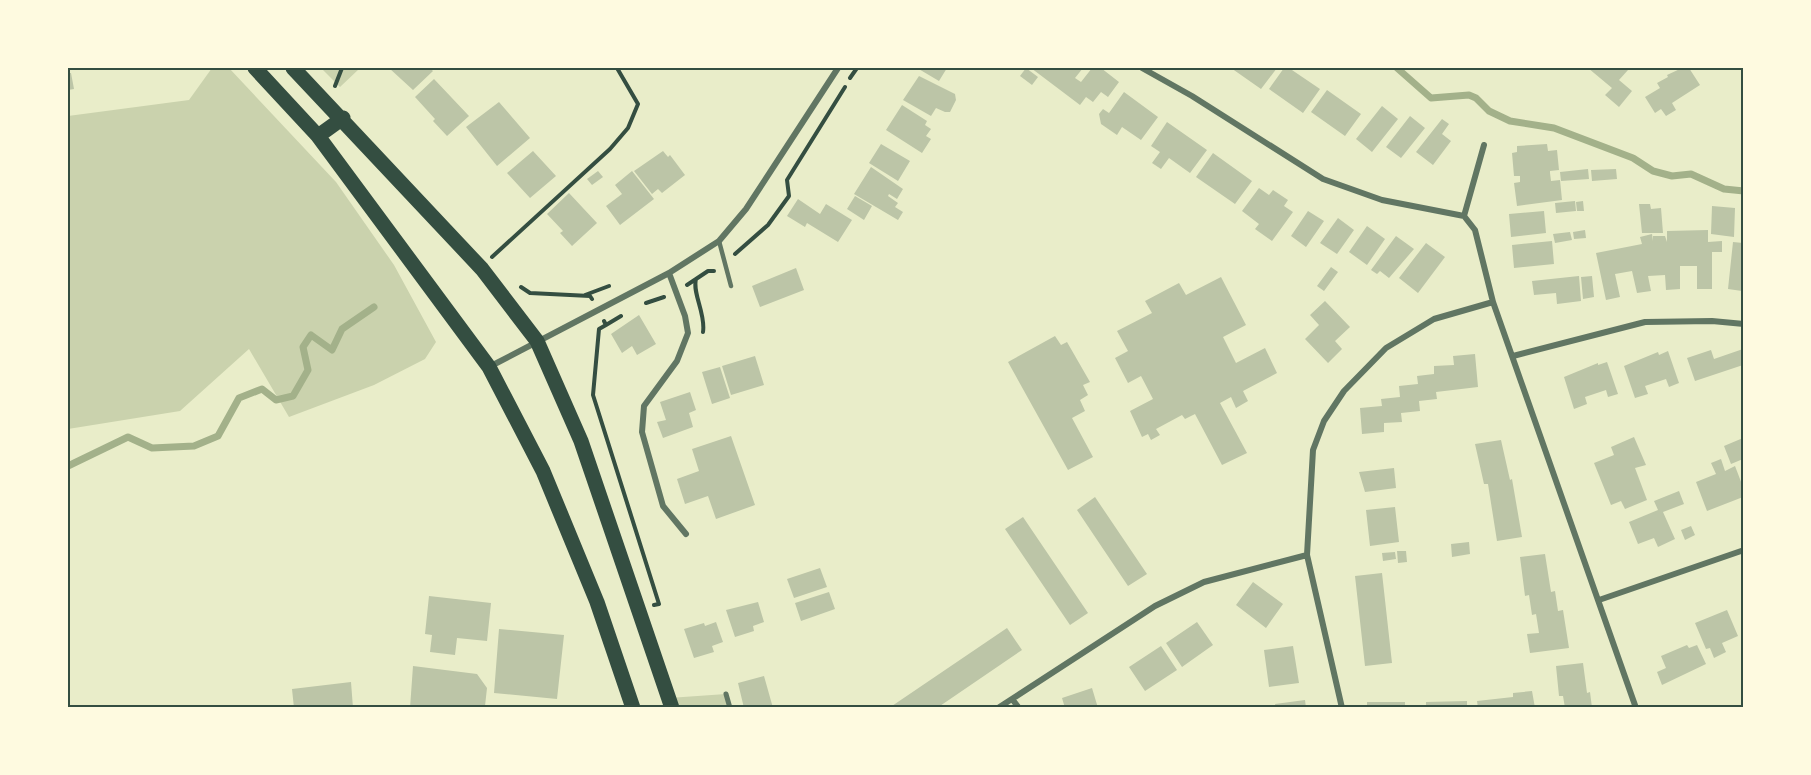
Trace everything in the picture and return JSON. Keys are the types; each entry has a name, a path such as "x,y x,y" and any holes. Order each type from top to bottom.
{"main road":[{"path":"255,68 318,136 489,367 543,471 597,602 633,708"},
{"path":"293,68 343,118 482,269 537,340 581,441 672,708"},
{"path":"318,136 343,118"}],"street":[{"path":"489,367 669,273 719,241 753,200 838,68"},
{"path":"1142,68 1192,96 1323,179 1382,200 1464,216 1475,230 1493,302 1636,708"},
{"path":"1464,216 1484,145"},
{"path":"669,273 685,316 688,333 676,362 644,406 642,432 663,506 686,534"},
{"path":"1342,708 1307,555 1313,450 1324,422 1344,392 1386,348 1434,319 1493,302"},
{"path":"1512,356 1645,322 1712,321 1743,324"},
{"path":"1599,600 1743,550"},
{"path":"998,708 1155,606 1204,582 1307,555"},
{"path":"726,694 730,708"},
{"path":"1012,699 1019,708"}],"lane":[{"path":"719,241 731,286"}],"path":[{"path":"333,90 342,68"},
{"path":"482,269 498,249 550,205 628,128 638,104 617,68"},
{"path":"696,279 696,291"},
{"path":"583,296 616,284"},
{"path":"606,325 599,329 594,395 659,604"}],"green space":[{"path":"212,68 229,68 336,182 394,265 436,342 425,359 374,385 289,417 249,349 180,411 68,429 68,116 189,100"},
{"path":"321,68 358,68 359,69 340,87"},
{"path":"726,694 730,707 672,707 669,698"}],"building":[{"path":"389,68 430,68 433,71 413,90"},
{"path":"917,68 947,68 939,81"},
{"path":"1026,68 1038,77 1032,85 1020,76"},
{"path":"1031,68 1083,68 1075,78 1081,82 1092,68 1101,68 1119,82 1108,97 1101,92 1093,102 1086,97 1080,105"},
{"path":"1231,68 1277,68 1261,89"},
{"path":"1284,68 1289,68 1320,89 1303,113 1269,89"},
{"path":"1588,68 1625,68 1628,70 1619,80 1632,91 1619,107 1605,95 1612,88"},
{"path":"1682,68 1689,68 1700,85 1672,103 1676,110 1666,116 1661,109 1655,113 1645,97 1660,88 1657,83 1668,77 1667,75"},
{"path":"68,73 71,73 74,89 68,90"},
{"path":"919,76 955,94 956,100 950,112 936,108 931,116 903,100"},
{"path":"434,79 469,116 447,136 415,97"},
{"path":"1327,90 1361,114 1345,136 1311,112"},
{"path":"1124,92 1158,117 1141,140 1122,127 1117,135 1101,124 1099,114 1103,109 1109,113"},
{"path":"499,102 530,138 497,166 466,127"},
{"path":"902,105 927,121 925,125 931,129 926,136 931,139 922,153 886,130"},
{"path":"1382,106 1398,119 1372,152 1356,139"},
{"path":"1410,116 1425,128 1401,158 1386,147"},
{"path":"1442,119 1449,124 1442,134 1451,141 1433,165 1416,152"},
{"path":"1167,122 1207,150 1190,173 1169,158 1161,169 1152,163 1160,152 1151,146"},
{"path":"881,144 910,161 898,181 869,163"},
{"path":"1547,144 1548,151 1557,150 1559,170 1550,171 1550,173 1551,181 1560,180 1562,200 1517,206 1514,183 1520,182 1520,176 1514,176 1512,153 1517,152 1517,146"},
{"path":"533,151 556,176 530,198 507,173"},
{"path":"663,151 668,157 670,155 685,175 662,193 658,189 652,194 634,171"},
{"path":"1213,153 1252,181 1235,204 1196,177"},
{"path":"871,167 903,189 897,199 889,194 888,196 898,203 895,207 903,212 898,220 854,194"},
{"path":"1588,169 1589,179 1561,181 1560,172"},
{"path":"1616,169 1617,179 1592,181 1591,170"},
{"path":"598,171 603,177 592,185 587,179"},
{"path":"632,171 654,199 620,225 606,206 622,194 615,185"},
{"path":"1259,188 1269,195 1273,190 1288,200 1284,206 1293,212 1272,241 1255,229 1259,224 1242,211"},
{"path":"569,193 597,223 572,246 560,233 563,231 547,214"},
{"path":"855,196 872,206 864,220 847,209"},
{"path":"798,199 820,214 826,204 852,220 838,242 807,223 805,227 787,216"},
{"path":"1575,201 1576,211 1556,213 1555,203"},
{"path":"1583,201 1584,211 1577,211 1576,202"},
{"path":"1639,204 1650,204 1651,209 1661,208 1663,233 1642,233"},
{"path":"1712,206 1735,208 1734,237 1711,234"},
{"path":"1308,211 1324,221 1306,247 1291,236"},
{"path":"1544,211 1546,233 1511,237 1509,214"},
{"path":"1338,218 1354,230 1337,254 1320,243"},
{"path":"1367,226 1385,239 1367,265 1349,252"},
{"path":"1585,230 1586,238 1574,239 1573,232"},
{"path":"1708,230 1708,242 1722,241 1722,252 1712,252 1712,289 1697,289 1697,266 1680,266 1680,289 1666,290 1665,275 1648,276 1651,291 1637,293 1632,271 1615,274 1620,297 1606,300 1596,253 1642,244 1640,237 1652,234 1653,241 1653,236 1665,236 1667,242 1667,231"},
{"path":"1570,232 1572,240 1555,243 1553,234"},
{"path":"1396,236 1414,249 1389,278 1380,271 1377,274 1371,270"},
{"path":"1552,241 1554,264 1514,268 1512,245"},
{"path":"1733,242 1743,243 1742,291 1728,289"},
{"path":"1426,243 1445,257 1418,293 1399,278"},
{"path":"1331,267 1338,272 1324,291 1317,286"},
{"path":"796,268 804,290 760,307 752,286"},
{"path":"1579,276 1581,301 1557,304 1556,293 1534,295 1532,281"},
{"path":"1592,276 1594,297 1583,299 1581,277"},
{"path":"1221,277 1246,325 1223,337 1236,363 1265,348 1277,373 1243,391 1248,401 1236,408 1231,397 1220,403 1247,453 1222,465 1195,414 1185,419 1182,415 1156,429 1160,435 1151,440 1148,434 1142,437 1130,411 1153,399 1141,376 1128,383 1115,358 1128,351 1117,331 1152,313 1145,301 1179,283 1186,295"},
{"path":"1325,301 1350,327 1335,341 1342,349 1328,363 1305,339 1319,325 1310,315"},
{"path":"639,315 656,344 637,355 632,346 622,353 611,334"},
{"path":"1055,336 1061,345 1067,342 1090,382 1083,385 1088,395 1080,400 1085,411 1072,418 1093,457 1068,470 1008,362"},
{"path":"1743,349 1743,365 1695,381 1687,358 1711,350 1714,359"},
{"path":"1668,351 1679,383 1669,387 1666,379 1645,386 1648,394 1635,398 1624,366 1658,352 1659,355"},
{"path":"1475,354 1478,387 1436,392 1437,399 1419,401 1420,411 1401,413 1402,422 1384,423 1384,432 1362,434 1360,408 1382,406 1381,399 1400,397 1399,386 1418,384 1417,376 1434,374 1434,366 1454,365 1453,356"},
{"path":"755,356 764,385 731,395 722,366"},
{"path":"1607,362 1618,394 1608,397 1606,390 1585,397 1587,404 1574,409 1564,377 1598,363 1598,365"},
{"path":"720,367 730,398 712,404 702,372"},
{"path":"690,392 696,410 689,413 693,427 663,438 657,422 666,420 660,402"},
{"path":"731,436 755,505 716,519 708,496 685,504 677,479 699,471 692,449"},
{"path":"1634,437 1646,465 1635,468 1647,500 1625,509 1621,501 1611,505 1594,463 1614,455 1611,447"},
{"path":"1743,438 1743,459 1731,464 1724,446"},
{"path":"1501,440 1510,480 1512,479 1522,537 1497,541 1488,484 1484,484 1475,444"},
{"path":"1721,459 1725,471 1735,466 1743,487 1743,497 1707,511 1696,482 1716,474 1711,463"},
{"path":"1394,468 1396,488 1365,492 1359,472"},
{"path":"1679,491 1684,504 1663,512 1675,539 1658,547 1654,538 1638,544 1629,522 1658,510 1654,501"},
{"path":"1095,497 1147,574 1128,586 1077,510"},
{"path":"1395,507 1399,542 1370,546 1366,510"},
{"path":"1023,517 1088,613 1070,625 1005,529"},
{"path":"1691,526 1695,535 1685,540 1681,530"},
{"path":"1469,542 1470,554 1452,557 1451,544"},
{"path":"1397,551 1406,551 1407,562 1398,563"},
{"path":"1395,552 1396,559 1383,561 1382,553"},
{"path":"1545,554 1551,592 1555,591 1558,611 1563,610 1569,648 1530,653 1527,634 1539,633 1536,614 1532,615 1529,595 1525,596 1520,557"},
{"path":"820,568 827,587 794,598 787,579"},
{"path":"1382,573 1392,663 1365,666 1355,576"},
{"path":"1253,582 1283,604 1266,628 1236,605"},
{"path":"829,592 835,609 801,621 795,603"},
{"path":"429,596 491,603 487,641 457,638 455,655 430,652 432,635 425,634"},
{"path":"758,602 764,622 753,626 754,631 735,637 726,610"},
{"path":"1727,610 1738,636 1722,643 1726,652 1714,658 1710,648 1706,649 1695,623"},
{"path":"716,622 723,642 712,646 714,652 694,658 684,629"},
{"path":"1197,622 1213,645 1182,667 1166,643"},
{"path":"1007,628 1022,650 937,708 889,708"},
{"path":"499,629 564,635 557,699 494,693"},
{"path":"1687,645 1689,648 1697,645 1706,664 1662,685 1657,672 1666,668 1661,656"},
{"path":"1161,646 1177,670 1145,691 1129,667"},
{"path":"1293,646 1299,683 1269,687 1264,650"},
{"path":"1583,663 1587,693 1590,692 1592,708 1565,708 1563,696 1559,696 1556,666"},
{"path":"413,666 477,674 487,688 485,706 410,708"},
{"path":"764,676 773,708 744,708 738,683"},
{"path":"351,682 353,708 294,708 292,689"},
{"path":"1092,688 1098,708 1065,708 1062,698"},
{"path":"1532,691 1535,708 1478,708 1477,701 1513,697 1513,693"},
{"path":"1305,700 1306,708 1276,708 1275,704"},
{"path":"1467,701 1467,708 1426,708 1426,702"},
{"path":"1367,702 1405,702 1405,708 1367,708"}],"waterway":[{"path":"1397,68 1431,98 1469,95 1476,98 1489,111 1510,121 1554,128 1633,158 1653,171 1672,176 1691,174 1724,189 1744,191"},
{"path":"68,466 128,437 152,448 194,446 218,436 239,398 262,389 276,400 293,396 308,370 303,347 311,335 332,350 342,329 374,307"}]}
